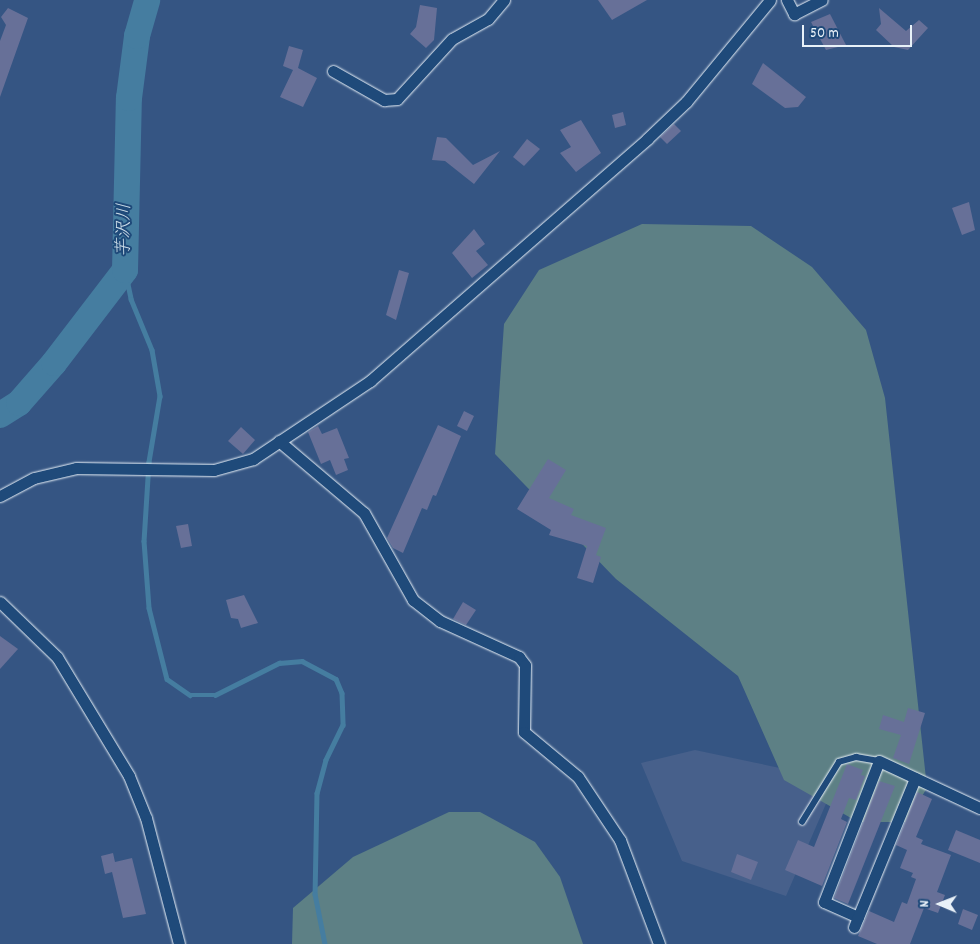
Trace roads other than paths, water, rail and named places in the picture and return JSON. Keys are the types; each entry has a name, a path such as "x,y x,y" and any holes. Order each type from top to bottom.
{"street":[{"path":"333,71 384,100 397,99 452,39 488,19 504,0"},
{"path":"0,496 34,478 57,472 100,467 167,471 242,464 279,441 370,381 647,140 686,102 770,0"},
{"path":"787,0 794,14 822,0"},
{"path":"279,441 364,513 413,600 440,621 519,657 525,665 524,732 578,777 620,840 658,944"},
{"path":"0,602 57,658 129,776 146,818 179,944"},
{"path":"915,778 856,922 824,902 879,761 980,808"}],"lane":[{"path":"802,822 839,762 856,756 879,761"}],"waterway":[{"name":"芋沢川","path":"0,415 19,403 54,363 125,270 129,98 137,36 147,0"},
{"path":"125,270 131,299 152,350 160,396 149,462 144,541 149,608 167,679 190,695 215,695 279,663 302,661 336,679 342,693 343,725 326,760 317,793 315,894 325,944"}]}
